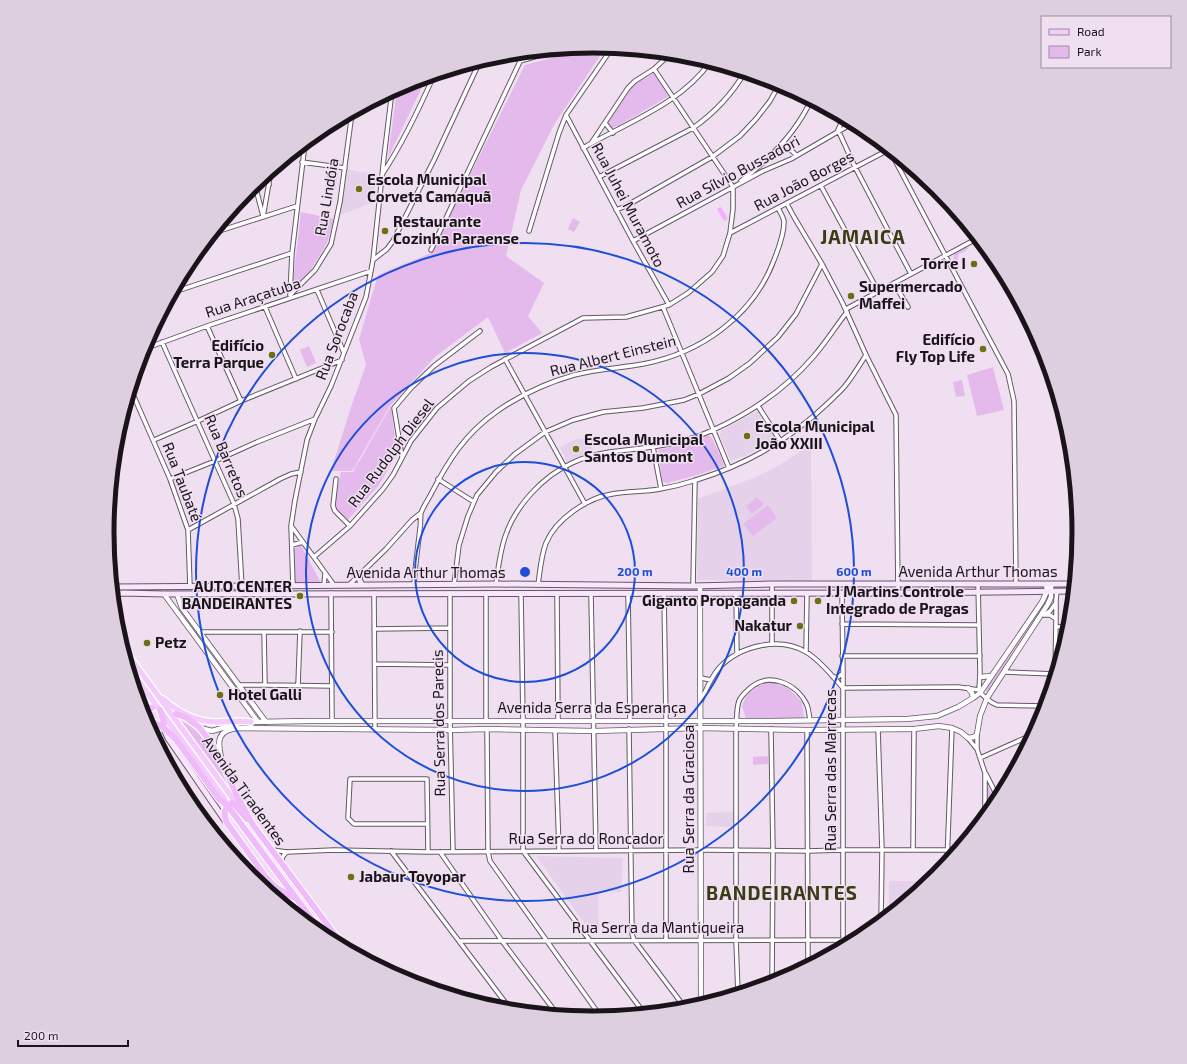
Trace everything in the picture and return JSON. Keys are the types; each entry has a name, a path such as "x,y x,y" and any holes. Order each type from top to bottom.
{"highway":[{"path":"160,710 164,728"},
{"path":"176,714 190,720 199,727 210,741 222,762 252,825"},
{"path":"154,723 164,728 175,738 219,799 227,805"},
{"path":"252,825 234,804 231,803 227,805 224,811 227,823 271,883 285,894 296,898"},
{"name":"Avenida Tiradentes","path":"227,805 311,919"},
{"name":"Avenida Tiradentes","path":"252,825 335,935"},
{"path":"278,874 285,894"}],"main road":[{"path":"360,574 359,579 362,585"},
{"name":"Avenida Arthur Thomas","path":"118,587 496,584 700,586 772,584 1069,584"},
{"path":"341,593 349,585"},
{"path":"436,585 436,594"},
{"path":"505,585 505,594"},
{"path":"576,585 576,594"},
{"path":"138,594 140,590 157,586"},
{"path":"177,586 177,594"},
{"path":"306,594 307,586"},
{"name":"Avenida Arthur Thomas","path":"119,593 736,594 1068,591"},
{"name":"Avenida Tiradentes","path":"133,661 252,825"},
{"name":"Avenida Tiradentes","path":"138,680 224,798 227,805"},
{"path":"143,687 149,692 155,693 174,708 196,719 209,722 237,720 254,722"},
{"path":"164,728 168,738 227,823"}],"street":[{"path":"528,231 559,133 566,116 608,53"},
{"path":"431,250 520,61 535,57"},
{"path":"592,143 628,88 635,81 654,69 665,58"},
{"path":"373,260 393,242 434,160 477,67"},
{"path":"584,148 673,98 692,84 706,67"},
{"path":"654,69 733,188 760,166 784,143 809,104"},
{"path":"599,177 693,128 735,88 742,76"},
{"path":"382,174 390,162 431,81"},
{"path":"616,210 626,206 712,158 740,136 756,119 770,101 777,89"},
{"name":"Rua Sorocaba","path":"293,586 291,526 307,440 342,360 366,297 373,260 391,98"},
{"name":"Rua Juhei Muramoto","path":"566,116 669,305"},
{"name":"Rua Lindóia","path":"290,296 315,270 330,244 340,202 351,119"},
{"path":"842,122 838,130 855,167 911,274"},
{"path":"605,123 613,133"},
{"name":"Rua Sílvio Bussadori","path":"633,241 763,171 796,156 847,126"},
{"path":"784,143 796,156"},
{"path":"290,296 292,253 304,151"},
{"name":"Rua João Borges","path":"730,233 884,151"},
{"path":"384,158 390,162"},
{"path":"895,160 1008,374 1014,402 1016,584"},
{"path":"302,162 345,168"},
{"path":"760,166 763,171"},
{"path":"263,217 270,180"},
{"path":"821,186 878,291"},
{"name":"Rua Rudolph Diesel","path":"314,557 350,526 383,489 393,475 411,441 438,408 469,381 491,366 583,318 626,317 669,305 688,293 712,272 723,256 730,233 733,209 733,188"},
{"path":"256,192 263,217"},
{"path":"787,204 822,264 846,310 866,355 896,415 898,593"},
{"path":"221,230 297,206"},
{"path":"778,208 784,221 794,217"},
{"name":"Rua Albert Einstein","path":"414,585 421,513 438,479 456,450 470,434 495,413 525,394 549,383 576,374 643,364 682,352 699,345 716,335 743,310 758,292 769,274 779,246 784,221"},
{"path":"496,584 505,537 516,515 530,494 552,475 572,463 591,456 610,452 653,447 684,440 713,430 758,406 784,387 797,375 820,349 846,310 973,239"},
{"path":"180,290 292,253"},
{"path":"454,585 459,545 468,516 477,495 496,472 515,454 545,432 573,420 603,412 643,408 684,400 729,378 750,362 778,337 796,314 822,264"},
{"name":"Rua Araçatuba","path":"152,346 265,307 290,296 317,290 371,271"},
{"path":"894,283 908,308"},
{"path":"317,290 344,353"},
{"path":"265,307 296,379"},
{"path":"663,307 730,468"},
{"path":"207,326 242,401"},
{"path":"402,457 394,408 434,366 480,331"},
{"name":"Rua Barretos","path":"162,342 234,504 238,519 242,587"},
{"path":"538,585 541,559 546,543 552,532 564,518 585,504 604,496 661,489 696,480 747,461 780,442 814,416 840,392 866,355"},
{"path":"505,359 585,504"},
{"path":"154,440 198,422 242,401 342,360"},
{"name":"Rua Taubaté","path":"134,397 170,479 188,530 190,587"},
{"path":"758,406 780,442"},
{"path":"170,479 315,419"},
{"path":"653,447 661,489"},
{"path":"188,530 280,479 291,474 301,472"},
{"path":"336,479 333,506 335,511 350,526"},
{"path":"438,479 474,502"},
{"path":"693,586 696,480"},
{"path":"349,585 386,549 412,520 421,513"},
{"path":"291,526 334,585"},
{"path":"292,545 303,542"},
{"path":"324,585 325,574"},
{"path":"772,584 772,644"},
{"path":"978,584 980,656 979,691"},
{"path":"1049,584 1056,600 1055,658"},
{"name":"Rua Serra da Graciosa","path":"700,586 701,999"},
{"path":"996,792 985,773 977,749 976,734 980,716 987,698 1043,615 1052,591"},
{"path":"979,691 1042,602 1052,591"},
{"path":"806,652 807,593"},
{"name":"Rua Serra das Marrecas","path":"842,593 843,940"},
{"path":"164,594 218,668 254,722"},
{"path":"177,594 182,608 266,722"},
{"path":"331,594 332,720"},
{"path":"374,594 375,730"},
{"name":"Rua Serra dos Parecis","path":"450,594 450,720 453,852"},
{"path":"486,594 486,720"},
{"path":"521,594 523,851 641,1008"},
{"path":"557,594 558,720"},
{"path":"591,594 596,851"},
{"path":"628,594 630,720"},
{"path":"664,594 666,720 666,940"},
{"path":"736,594 737,654"},
{"path":"1043,615 1053,608 1056,600"},
{"path":"1043,615 1050,615 1056,619"},
{"path":"842,624 979,625"},
{"path":"1056,627 1063,627"},
{"path":"374,629 450,628"},
{"path":"298,685 300,631"},
{"path":"199,632 332,632"},
{"path":"264,632 265,685"},
{"path":"701,701 717,670 725,662 737,654 749,649 772,644 782,644 795,647 806,652 843,688 958,686 979,691 992,703 997,705 1039,706"},
{"path":"842,656 980,656"},
{"path":"218,668 223,664"},
{"path":"375,664 450,665"},
{"path":"1004,672 1050,676"},
{"path":"833,677 838,677 843,673"},
{"path":"980,677 991,676"},
{"path":"701,678 711,680"},
{"path":"738,989 736,940 736,729 739,700 752,686 762,681 775,680 788,684 800,693 807,705 810,720"},
{"path":"239,685 332,686"},
{"path":"968,688 972,693 973,698"},
{"name":"Avenida Serra da Esperança","path":"199,727 212,731 237,723 332,720 908,719 937,716 958,707 973,698 979,691"},
{"path":"937,716 939,726"},
{"name":"Avenida Serra da Esperança","path":"222,762 218,748 219,739 223,733 232,729 487,729 594,731 700,728 807,730 914,729 939,726 952,728 961,732 977,749"},
{"path":"947,855 952,728"},
{"path":"487,729 488,852 490,861 597,1011"},
{"path":"771,729 773,851 772,977"},
{"path":"878,729 882,850 881,915"},
{"path":"913,850 914,729"},
{"path":"629,730 632,934 634,940 681,1003"},
{"path":"807,730 808,960"},
{"path":"556,731 559,851"},
{"path":"968,738 974,737 976,734"},
{"path":"980,758 1026,738"},
{"path":"985,773 985,808"},
{"path":"427,824 354,824 348,818 350,779 427,779 428,852"},
{"name":"Rua Serra do Roncador","path":"271,850 287,852 334,850 488,852 630,850 952,850"},
{"path":"391,851 506,1003"},
{"path":"283,865 282,860 284,854 287,852"},
{"path":"440,852 502,941 553,1009"},
{"path":"271,883 273,887"},
{"name":"Rua Serra da Mantiqueira","path":"459,941 843,940"}],"shaded area":[{"name":"Escola Municipal Corveta Camaquã","path":"346,169 377,175 372,203 340,215"},
{"path":"721,207 728,219 724,221 717,209"},
{"name":"Escola Municipal João XXIII","path":"759,410 776,439 744,457 743,456 731,461 720,436 721,431"},
{"name":"Escola Municipal Santos Dumont","path":"588,438 593,451 567,461 560,447 574,440"},
{"path":"811,442 812,581 697,580 698,499 756,477 781,464 801,451"},
{"path":"733,812 734,827 706,826 706,813"},
{"path":"536,856 623,858 621,892 598,892 599,933 592,933"},
{"path":"889,881 921,881 909,892 889,909"}],"green space":[{"path":"602,53 555,123 521,190 506,256 544,283 528,316 542,333 505,353 488,317 436,356 390,406 352,471 331,471 366,365 359,339 378,275 431,253 525,65 567,54"},
{"path":"654,73 669,96 612,128 608,123 630,90 638,82"},
{"path":"424,84 388,158 396,95"},
{"path":"327,171 338,173 335,190 325,189"},
{"path":"301,212 334,219 327,243 312,268 292,291"},
{"path":"573,218 580,222 574,232 568,229"},
{"path":"967,246 968,249 958,255 957,264 959,268 956,270 953,265 954,253"},
{"path":"309,346 316,363 307,367 300,350"},
{"path":"993,367 1004,410 977,416 967,375"},
{"path":"962,380 965,396 956,397 953,382"},
{"path":"391,406 397,454 379,485 347,521 336,511 334,505 341,472 353,472"},
{"path":"708,435 712,438 724,466 667,483 663,482 658,450 692,442"},
{"path":"757,497 764,504 752,514 746,506"},
{"path":"768,505 777,518 753,536 743,524"},
{"path":"301,545 321,583 295,582 295,548"},
{"path":"1042,606 1044,608 988,691 986,691 985,689"},
{"path":"773,683 788,688 802,702 804,718 746,718 742,706 746,696 759,685"},
{"path":"180,720 190,726 207,743 220,765 236,798"},
{"path":"768,756 768,764 753,765 753,757"},
{"path":"987,783 993,797 989,802 987,802"}],"waterway":[{"path":"350,490 360,447 368,438 375,425 380,400 390,378 400,369 421,336 428,318 433,313 437,304 484,268 489,256 492,242 500,226 497,223 497,208 503,185 515,166 525,134 534,127 535,124 533,121 533,115 545,92 550,78 550,70 554,65 557,55"}],"place":[{"name":"Escola Municipal Corveta Camaquã","path":"359,189"},
{"name":"Restaurante Cozinha Paraense","path":"385,231"},
{"name":"Torre I","path":"974,264"},
{"name":"Supermercado Maffei","path":"851,296"},
{"name":"Edifício Fly Top Life","path":"983,349"},
{"name":"Edifício Terra Parque","path":"272,355"},
{"name":"Escola Municipal João XXIII","path":"747,436"},
{"name":"Escola Municipal Santos Dumont","path":"576,449"},
{"name":"AUTO CENTER BANDEIRANTES","path":"300,596"},
{"name":"Giganto Propaganda","path":"794,601"},
{"name":"J J Martins Controle Integrado de Pragas","path":"818,601"},
{"name":"Nakatur","path":"800,626"},
{"name":"Petz","path":"147,643"},
{"name":"Hotel Galli","path":"220,695"},
{"name":"Jabaur Toyopar","path":"351,877"}],"district":[{"name":"JAMAICA","path":"863,237"},
{"name":"BANDEIRANTES","path":"782,893"}]}
